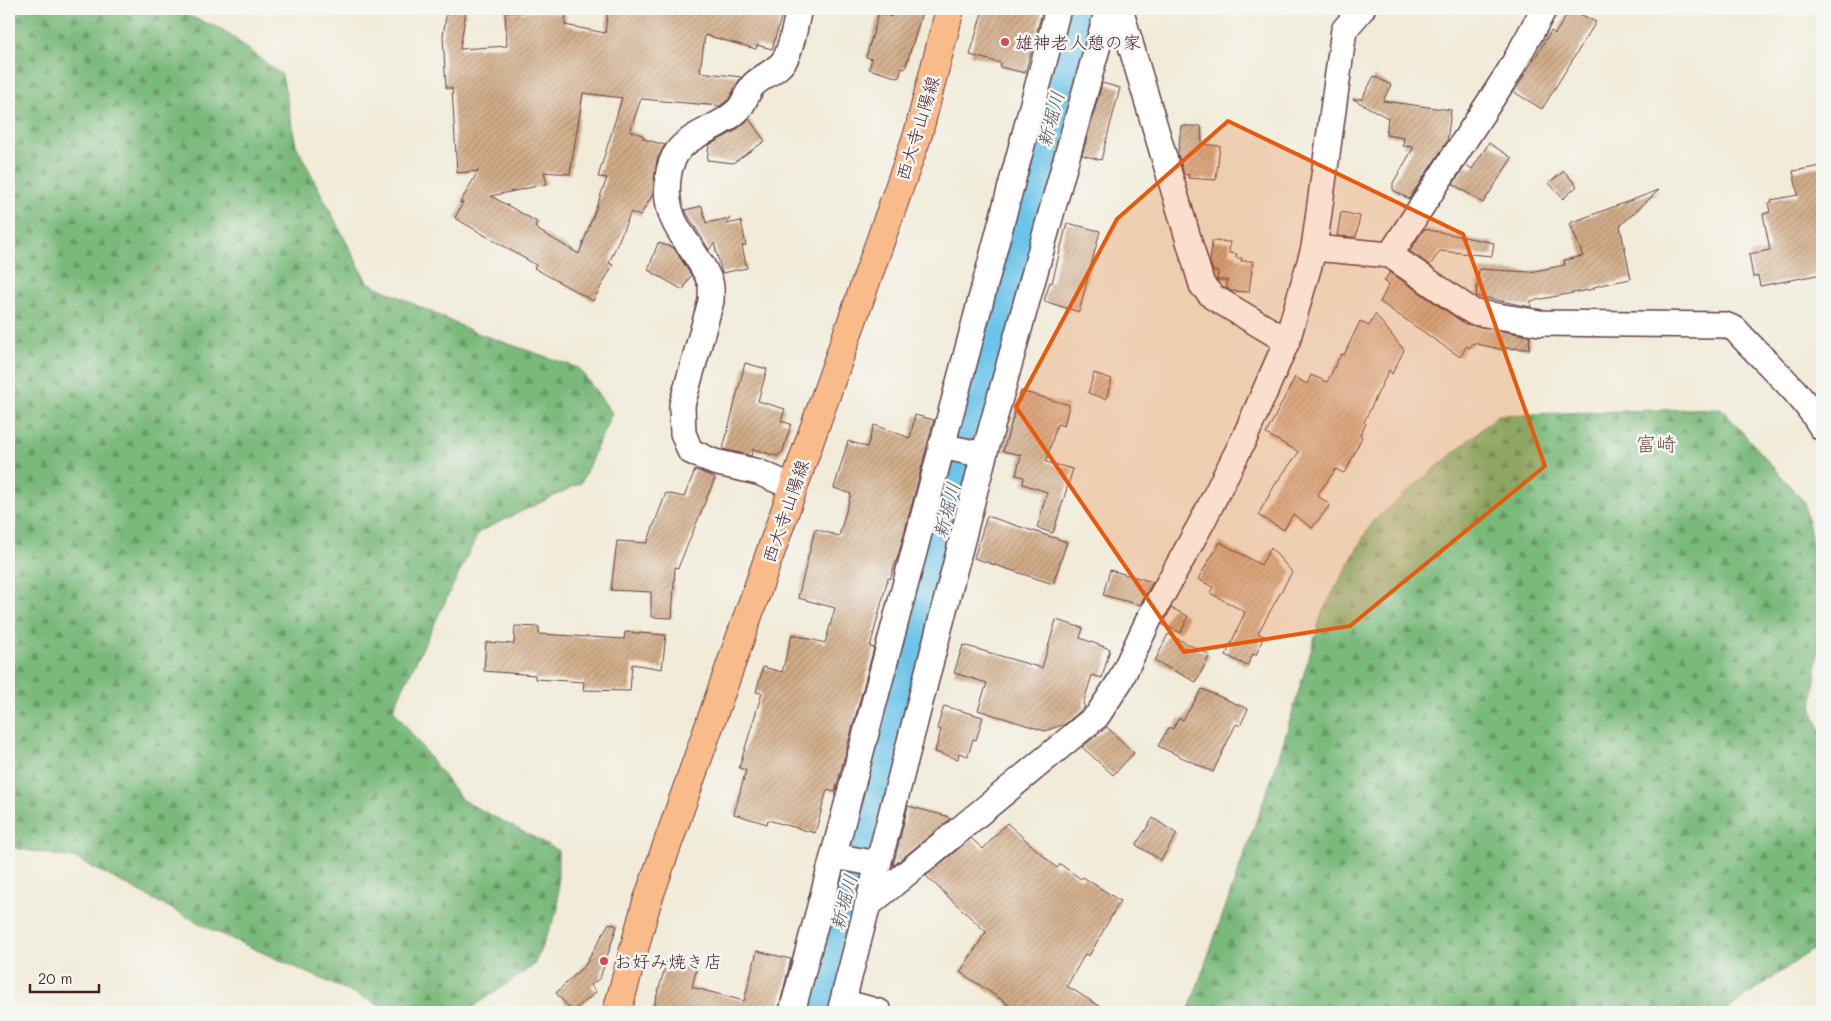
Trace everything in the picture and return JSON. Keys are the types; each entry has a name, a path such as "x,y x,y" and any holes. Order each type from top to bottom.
{"main road":[{"name":"西大寺山陽線","path":"617,1012 646,905 918,134 950,9"}],"street":[{"path":"793,487 758,472 714,462 690,451 682,433 682,405 711,301 711,283 678,232 668,200 668,178 672,159 684,144 701,131 721,122 739,109 753,86 786,58 798,9"},
{"path":"792,1012 839,857 1058,9"},
{"path":"879,1012 842,1007 867,906 873,864 979,454 1108,9"},
{"path":"1120,9 1202,285 1213,297 1288,341"},
{"path":"867,906 1098,716 1120,682 1148,619 1240,448 1288,341 1314,248 1344,30 1362,9"},
{"path":"1390,255 1509,72 1544,9"},
{"path":"1314,248 1390,255 1473,312 1540,323 1726,324 1735,330 1787,382 1813,411 1822,428"},
{"path":"945,447 979,454"},
{"path":"839,857 873,864"}],"highlighted area":[{"path":"1228,121 1463,234 1545,466 1350,626 1184,652 1016,407 1117,219"}],"green space":[{"path":"9,9 171,9 222,29 282,75 296,145 367,282 474,332 579,368 612,413 581,483 479,532 393,709 462,800 558,850 558,909 534,965 466,1012 396,1012 214,931 77,859 9,847"},
{"path":"1721,408 1804,502 1822,590 1822,611 1812,710 1822,734 1822,943 1724,1012 1188,1012 1278,760 1323,610 1372,522 1498,415"}],"building":[{"path":"447,9 466,11 460,49 507,46 505,13 542,11 566,15 565,25 605,33 608,9 762,9 782,14 772,49 757,45 756,49 705,35 700,72 741,77 729,99 720,106 641,99 630,131 642,135 644,139 665,145 657,160 653,194 640,216 631,212 609,263 613,265 593,301 534,268 536,265 455,218 463,202 460,203 478,171 457,173 452,88 446,88 443,36","holes":["583,93 622,98 598,177 607,178 579,254 538,230 535,227 537,222 491,196 547,184 544,172 570,174"]},
{"path":"893,9 909,9 922,13 905,69 902,67 899,78 869,69 872,59 866,57 879,13 891,17"},
{"name":"雄神老人憩の家","path":"983,9 1043,9 1025,73 1000,67 1001,63 970,55"},
{"path":"1570,9 1596,22 1542,109 1514,92 1551,31 1555,34"},
{"path":"1374,76 1391,85 1383,101 1451,110 1447,142 1409,199 1393,190 1393,183 1414,147 1403,146 1404,138 1386,135 1388,118 1353,99 1362,99"},
{"path":"1102,83 1120,88 1101,160 1082,155"},
{"path":"749,119 765,141 733,163 707,160 709,145 735,131"},
{"path":"1181,126 1201,126 1202,144 1220,146 1216,180 1188,178 1189,175 1184,174 1178,154"},
{"path":"1489,143 1512,158 1483,203 1453,184 1466,165 1472,169"},
{"path":"1822,166 1822,274 1760,286 1758,276 1753,277 1749,254 1770,250 1763,214 1770,212 1768,203 1772,202 1771,200 1798,195 1793,171"},
{"path":"1564,171 1577,186 1563,199 1549,183"},
{"path":"1659,190 1620,226 1631,279 1605,284 1594,287 1594,289 1531,301 1531,307 1476,296 1479,269 1530,272 1565,265 1564,260 1583,256 1570,223"},
{"path":"702,206 706,223 730,218 726,224 741,221 746,245 742,246 747,268 722,273 714,243 709,250 685,210"},
{"path":"1341,212 1360,216 1356,237 1337,236"},
{"path":"1067,223 1100,231 1079,312 1044,301 1050,282 1052,283"},
{"path":"1424,229 1494,243 1492,256 1440,251 1430,265 1410,251"},
{"path":"1212,241 1230,242 1229,253 1237,254 1236,258 1242,258 1241,261 1253,261 1249,292 1231,291 1227,288 1227,280 1217,280 1218,271 1213,271 1210,262"},
{"path":"658,243 674,248 691,275 683,290 648,270"},
{"path":"1390,272 1465,324 1530,336 1529,349 1505,348 1504,350 1473,343 1470,348 1467,346 1460,357 1380,302 1389,284 1384,281"},
{"path":"1375,314 1404,350 1392,374 1389,370 1364,422 1366,424 1360,435 1362,437 1346,471 1343,473 1336,469 1317,495 1330,505 1312,528 1293,514 1284,530 1258,515 1276,483 1299,452 1266,434 1295,377 1307,384 1311,375 1327,382 1341,354 1344,355 1360,321 1369,326"},
{"path":"745,363 767,369 758,401 785,409 781,421 791,424 783,451 777,456 753,449 751,456 723,449"},
{"path":"1094,373 1112,379 1106,399 1088,393"},
{"path":"1021,391 1069,405 1064,426 1057,424 1046,462 1073,469 1053,533 1037,528 1047,492 1023,484 1024,477 1016,475 1021,455 1003,451"},
{"path":"915,415 934,420 899,553 890,579 888,578 870,647 874,648 835,792 827,790 815,833 768,820 767,824 734,814 746,770 739,768 762,693 756,692 763,667 782,672 792,634 825,643 835,608 798,598 815,529 839,536 851,494 834,488 848,441 867,447 874,425 910,438"},
{"path":"695,470 715,478 678,568 675,567 672,618 651,617 651,592 611,590 617,541 647,543 666,493 684,497"},
{"path":"987,516 1067,542 1053,584 974,558"},
{"path":"1220,542 1261,565 1271,548 1292,572 1258,633 1264,636 1256,655 1253,654 1247,666 1226,655 1245,612 1210,593 1213,587 1198,579"},
{"path":"1110,570 1153,582 1140,605 1103,595"},
{"path":"1171,608 1188,616 1181,633 1163,625"},
{"path":"1056,620 1083,628 1080,638 1110,649 1102,678 1092,675 1083,704 1085,707 1065,724 1045,731 978,710 987,683 954,673 963,645 1042,668"},
{"path":"515,626 539,627 539,634 624,639 625,632 666,635 662,669 632,664 630,691 583,690 584,682 535,679 535,675 484,671 486,642 514,644"},
{"path":"1168,634 1210,655 1196,682 1155,661"},
{"path":"1202,689 1248,709 1240,726 1236,724 1213,772 1158,746 1169,727 1173,729 1179,718 1183,720"},
{"path":"944,706 983,717 976,740 973,739 968,756 959,753 958,759 935,752 941,730 937,728"},
{"path":"1107,727 1134,753 1113,775 1082,747"},
{"path":"908,806 946,816 950,819 893,866"},
{"path":"1153,818 1177,834 1161,860 1136,845"},
{"path":"1007,823 1057,868 1060,864 1081,879 1083,877 1120,901 1089,956 1085,954 1067,986 1109,1012 1002,1012 1008,1004 960,972 986,932 926,876 971,838 983,849"},
{"path":"609,923 617,926 600,978 591,985 596,992 573,1012 556,993 586,964"},
{"path":"757,951 791,959 778,1012 652,1012 667,961 697,967 692,987 744,1001"}],"waterway":[{"name":"新堀川","path":"814,1012 1079,9"}],"place":[{"name":"雄神老人憩の家","path":"1005,42"},
{"name":"お好み焼き店","path":"604,961"}],"district":[{"name":"富崎","path":"1656,443"}]}
